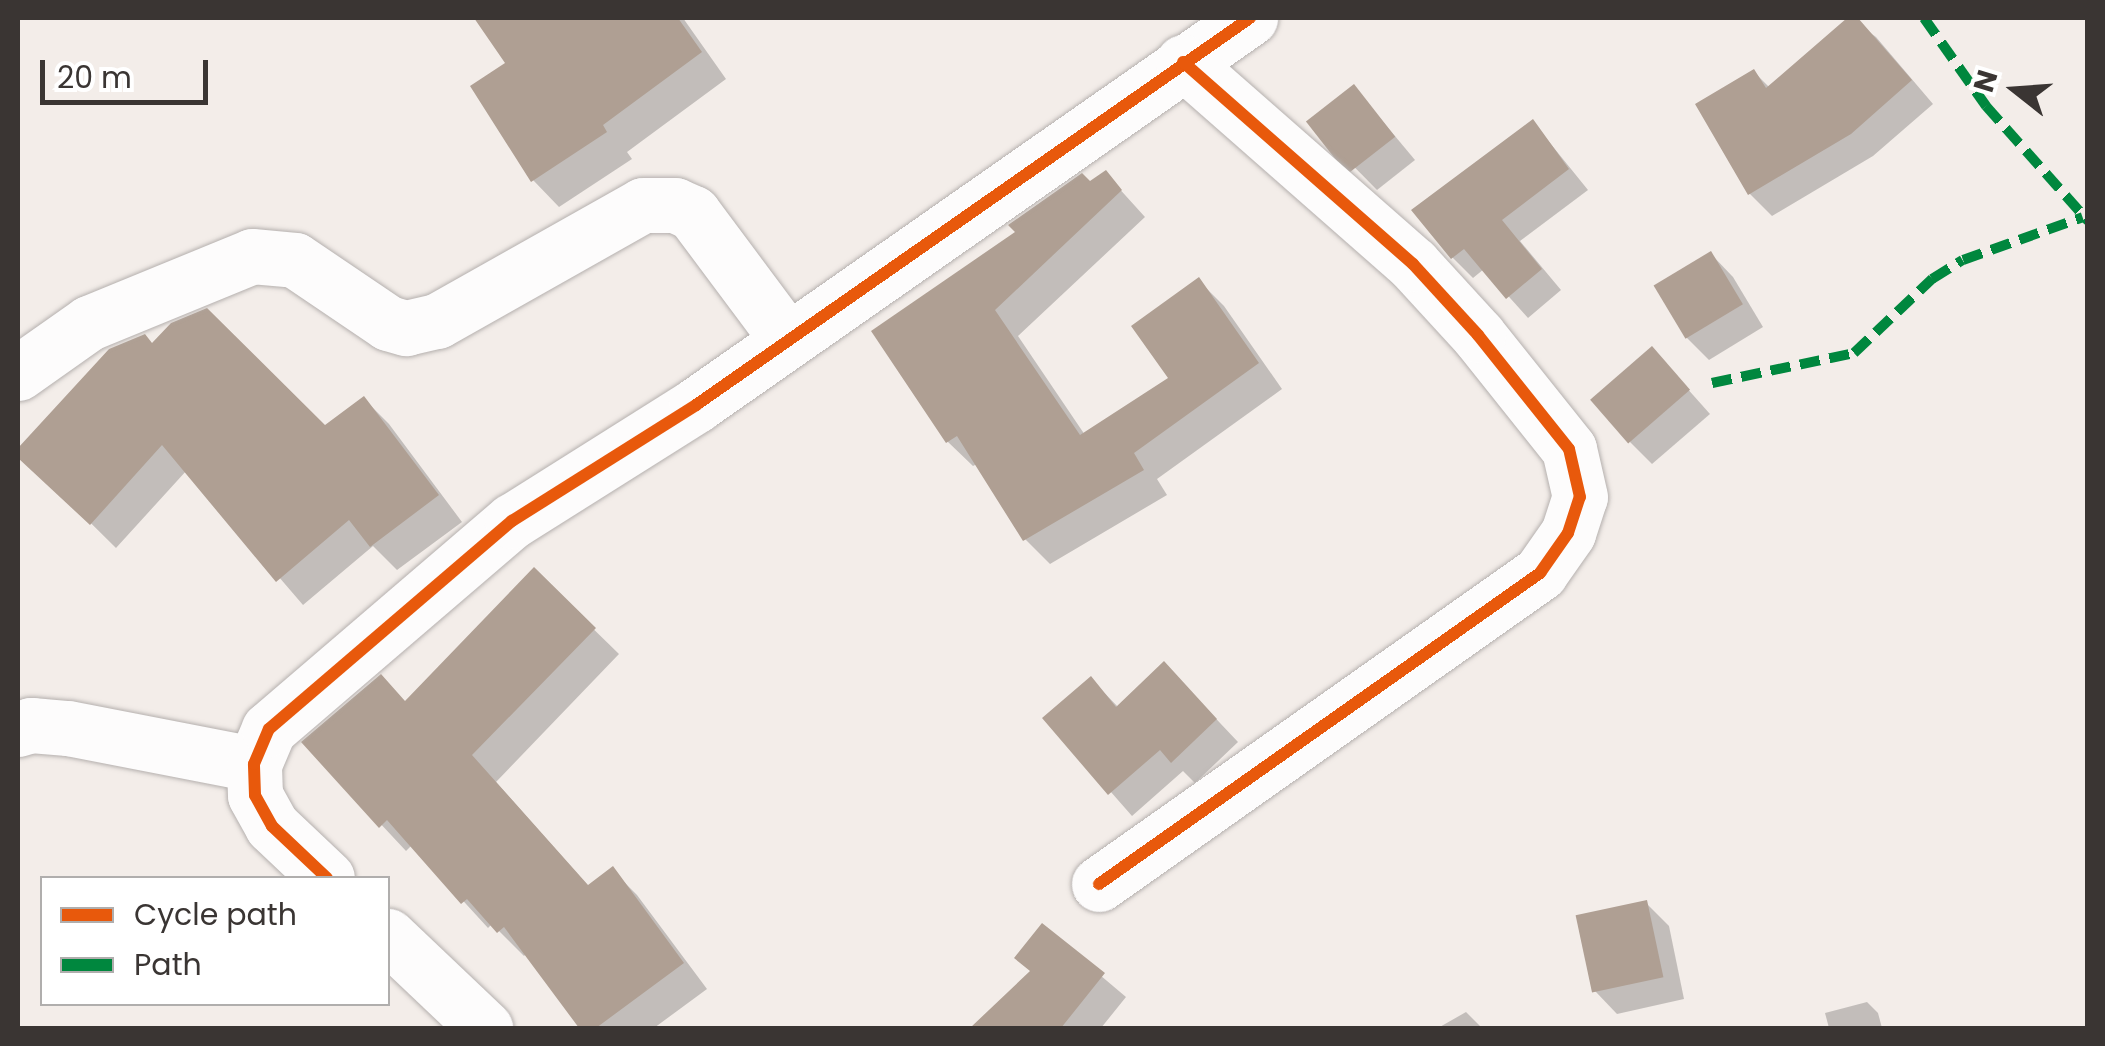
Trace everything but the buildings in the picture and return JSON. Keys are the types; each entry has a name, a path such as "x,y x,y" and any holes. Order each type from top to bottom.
{"street":[{"path":"325,876 272,826 255,795 254,764 269,729 512,522 696,405 1250,18"},
{"path":"1100,884 1540,573 1568,533 1580,497 1569,449 1478,334 1412,264 1183,62"},
{"path":"18,372 89,323 252,256 295,260 388,323 406,328 437,322 643,204 674,206 693,213 788,339"},
{"path":"18,730 32,724 68,728 254,764"},
{"path":"390,938 485,1028"}],"marked path":[{"path":"1924,18 1986,106 2088,221"},
{"path":"1712,383 1854,353 1932,279 1963,260 2083,217"}],"cycle path":[{"path":"325,876 272,826 255,795 254,764 269,729 512,521 696,405 1250,18"},
{"path":"1099,884 1540,573 1568,533 1580,497 1569,449 1478,335 1413,264 1183,62"}]}
